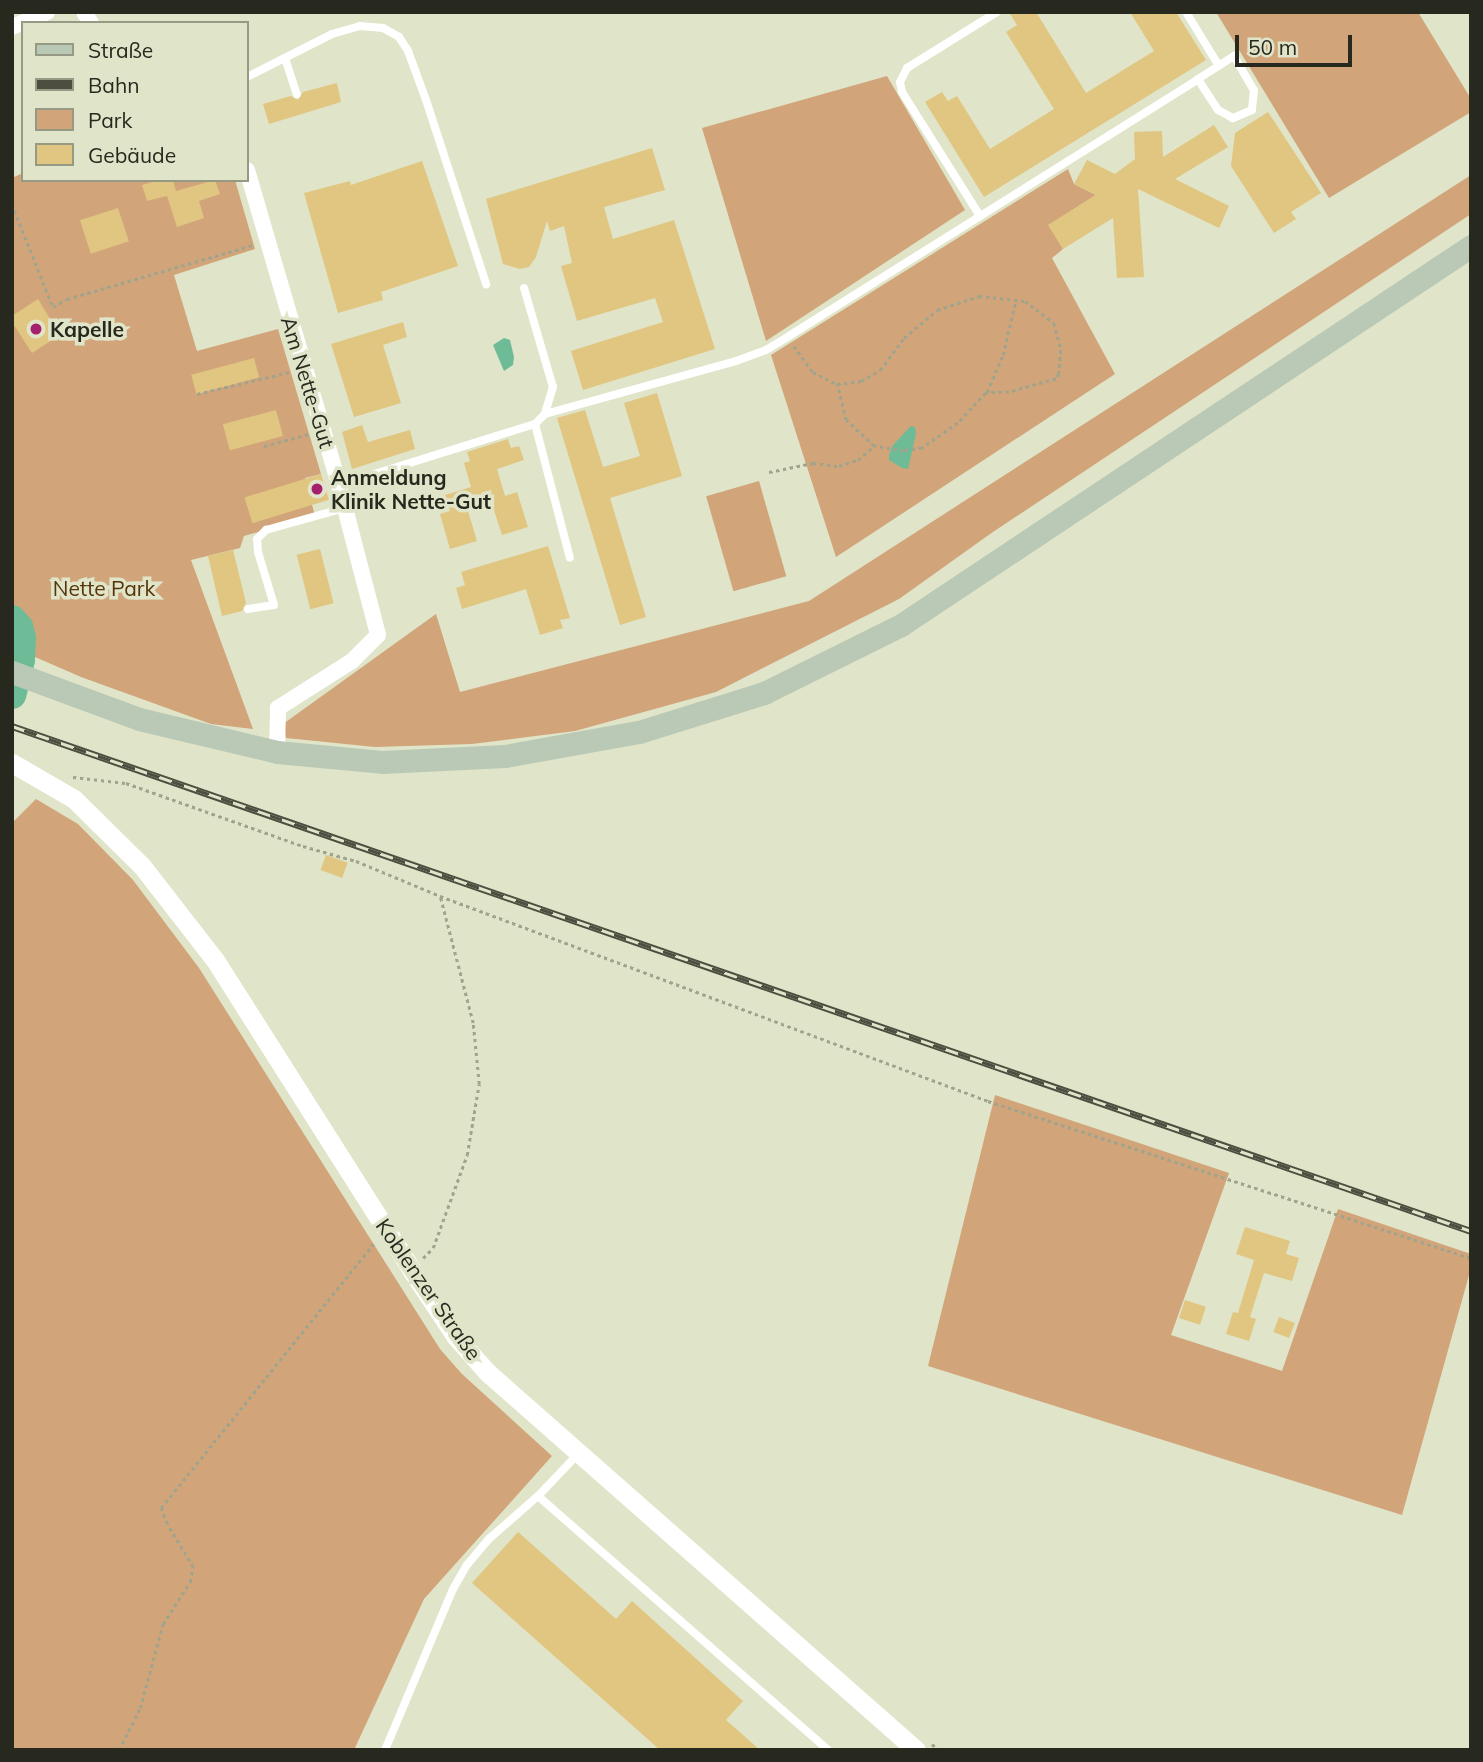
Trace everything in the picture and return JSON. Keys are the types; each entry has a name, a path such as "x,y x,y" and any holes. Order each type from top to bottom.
{"main road":[{"path":"12,672 139,719 277,752 382,762 505,755 639,732 764,693 901,625 1471,246"}],"street":[{"path":"26,21 47,12"},
{"name":"Am Nette-Gut","path":"248,174 339,485 378,635 352,661 278,708 277,752"},
{"name":"Koblenzer Straße","path":"15,764 74,799 142,866 215,960 385,1229 456,1336 487,1371 579,1453 922,1745"}],"lane":[{"path":"980,216 902,92 900,82 907,68 997,12"},
{"path":"1186,12 1219,66"},
{"path":"248,76 332,34 360,26 383,29 398,37 408,51 426,100 486,284"},
{"path":"545,414 736,361 766,350 1198,79 1234,57 1254,90 1255,101 1244,115 1233,118 1217,110 1198,79"},
{"path":"285,58 297,94"},
{"path":"339,485 535,424 545,414 553,387 524,288"},
{"path":"535,424 570,558"},
{"path":"248,609 274,605 258,552 257,539 267,530 345,508"},
{"path":"385,1750 453,1589 467,1565 490,1538 538,1496 579,1453"},
{"path":"538,1496 828,1750"}],"path":[{"path":"12,204 53,307 67,299 267,241"},
{"path":"789,336 802,361 813,372 837,384 861,381 880,370 904,338 937,310 979,296 1016,299 1033,305 1054,323 1061,350 1056,379 1009,392 986,393"},
{"path":"837,384 846,420 874,446 904,451 928,444 958,423 986,393 1003,355 1016,299"},
{"path":"197,394 304,369"},
{"path":"264,446 323,430"},
{"path":"769,472 793,465 839,466 858,460 874,446"},
{"path":"84,785 71,776 127,783 303,846 356,861 440,896 988,1101 1471,1258"},
{"path":"416,1250 422,1259 433,1248 467,1155 479,1084 473,1023 440,896"},
{"path":"119,1750 140,1708 163,1624 191,1582 193,1567 167,1524 161,1508 385,1229"},
{"path":"922,1745 939,1750"}],"green space":[{"path":"1216,12 1418,12 1471,99 1471,112 1329,198"},
{"path":"887,76 965,210 766,341 702,128"},
{"path":"1068,169 1074,184 1096,195 1049,225 1063,249 1052,258 1115,374 836,557 771,355"},
{"name":"Nette Park","path":"21,174 21,182 236,182 255,249 174,275 197,351 278,329 321,474 305,478 315,516 244,536 240,548 191,560 253,729 211,724 81,677 12,647 12,178"},
{"path":"1471,175 1471,214 990,534 899,599 716,692 575,731 472,744 375,747 286,738 283,724 436,614 460,692 809,601"},
{"path":"759,481 786,576 733,591 706,496"},
{"path":"36,799 78,824 133,880 199,968 440,1349 462,1374 552,1456 424,1599 354,1750 12,1750 12,823"},
{"path":"995,1095 1229,1173 1171,1335 1282,1371 1338,1209 1471,1254 1471,1268 1402,1515 928,1366"}],"shaded area":[{"path":"504,338 510,340 514,357 513,365 504,371 493,345"},
{"path":"911,426 915,427 916,434 908,469 889,460 889,455 893,445"}],"building":[{"path":"1009,12 1036,12 1086,93 1154,51 1130,12 1176,12 1206,60 984,197 925,102 942,92 948,101 957,96 990,149 1054,109 1006,32 1017,25"},
{"path":"337,83 341,102 269,124 263,104 291,96 298,100 303,92"},
{"path":"1268,112 1321,193 1291,212 1296,219 1274,233 1231,166 1235,133"},
{"path":"1214,125 1228,147 1175,179 1229,206 1219,228 1138,189 1144,277 1117,278 1113,218 1063,249 1048,225 1096,195 1074,184 1087,160 1115,174 1135,159 1134,132 1162,131 1163,157"},
{"path":"652,148 665,190 604,207 613,239 674,220 715,349 583,390 571,351 663,322 655,298 577,321 561,266 572,263 564,226 550,231 547,221 536,257 529,267 520,269 503,264 486,199"},
{"path":"422,161 458,266 381,292 383,300 338,313 304,193 350,181 351,185"},
{"path":"174,182 176,191 216,182 220,194 199,201 204,218 177,227 167,196 147,201 142,185"},
{"path":"118,208 129,241 91,254 80,220"},
{"name":"Kapelle","path":"38,299 60,335 32,353 12,322 12,316"},
{"path":"403,322 407,337 383,345 401,403 354,417 331,344"},
{"path":"254,358 259,377 196,394 191,375"},
{"path":"657,393 682,476 610,498 646,617 620,625 557,418 585,410 603,467 640,456 624,403"},
{"path":"276,410 283,436 230,450 223,424"},
{"path":"362,425 368,442 410,430 415,449 352,469 342,432"},
{"path":"508,439 511,448 519,446 524,460 497,469 505,496 517,492 528,527 502,535 491,501 467,508 477,541 450,549 440,514 450,511 445,495 471,487 464,463 470,461 467,452"},
{"path":"321,474 329,500 252,523 244,497"},
{"path":"548,546 570,618 560,620 563,628 540,635 526,589 462,609 456,588 465,585 461,572"},
{"path":"320,549 334,603 310,609 297,555"},
{"path":"233,550 246,603 242,611 222,616 208,556"},
{"path":"326,855 348,863 342,878 321,870"},
{"path":"1245,1227 1290,1241 1286,1254 1299,1258 1292,1281 1264,1273 1250,1317 1256,1319 1249,1341 1226,1334 1233,1312 1238,1313 1254,1260 1236,1254"},
{"path":"1185,1300 1206,1307 1200,1325 1179,1318"},
{"path":"1279,1317 1295,1323 1289,1338 1273,1332"},
{"path":"518,1532 616,1619 632,1601 743,1701 726,1720 760,1750 660,1750 472,1583"}],"waterway":[{"path":"12,619 19,627 22,638 21,660 12,695"}],"railway":[{"path":"12,726 1471,1231"}],"place":[{"name":"Kapelle","path":"36,329"},
{"name":"Anmeldung Klinik Nette-Gut","path":"317,489"}]}
